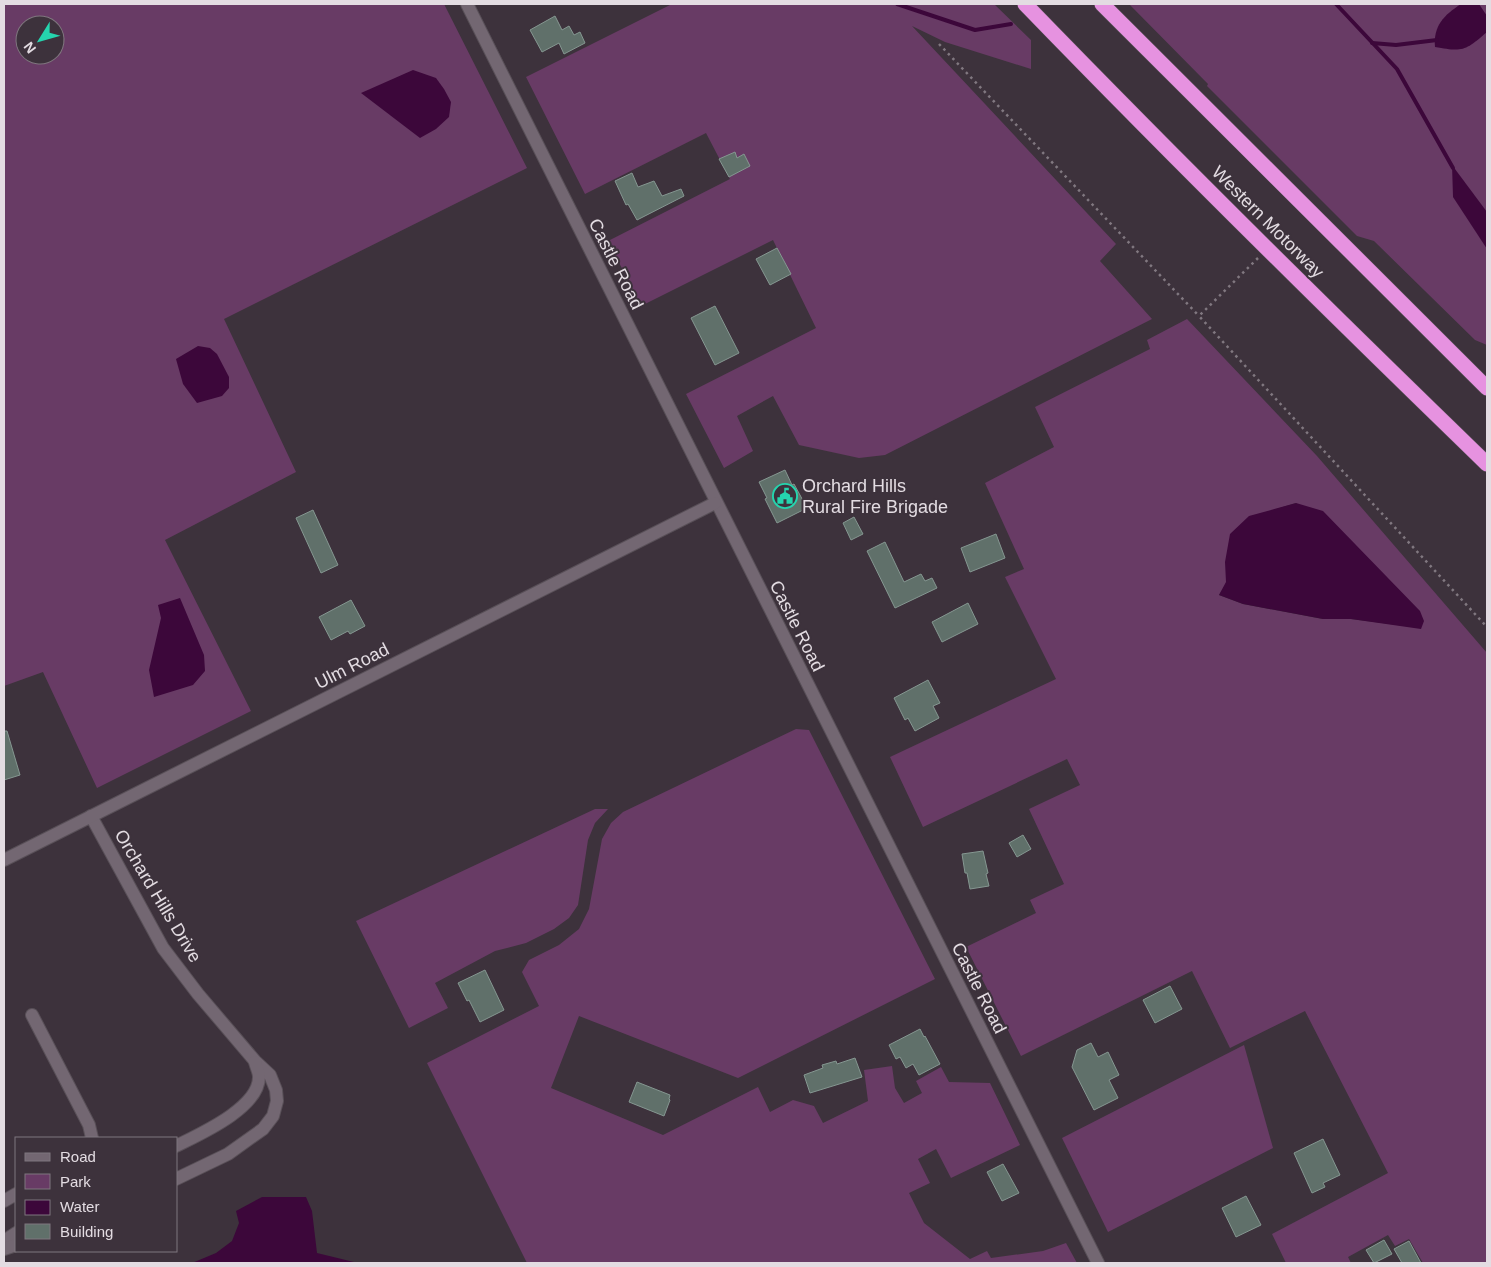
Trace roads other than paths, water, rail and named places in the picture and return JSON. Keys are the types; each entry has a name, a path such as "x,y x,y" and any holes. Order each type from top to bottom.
{"highway":[{"name":"Western Motorway","path":"1025,4 1104,85 1487,464"},
{"name":"Western Motorway","path":"1102,4 1487,388"}],"street":[{"name":"Castle Road","path":"467,4 1098,1263"},
{"name":"Ulm Road","path":"4,860 716,503"},
{"name":"Orchard Hills Drive","path":"91,816 164,948 198,994 255,1061 270,1075 276,1090 277,1101 273,1116 264,1129 228,1154 178,1178"},
{"path":"32,1015 89,1125 92,1137"},
{"path":"178,1145 238,1111 251,1099 259,1078 255,1061"},
{"path":"4,1201 15,1195"},
{"path":"4,1241 15,1234"}],"water":[{"path":"1461,4 1479,4 1487,16 1487,32 1463,49 1435,47 1436,33 1441,22 1449,12"},
{"path":"413,70 436,78 451,102 449,117 436,129 420,138 361,93"},
{"path":"1452,165 1487,212 1487,249 1453,197"},
{"path":"198,346 210,348 217,354 229,377 229,388 222,396 197,403 183,384 176,359"},
{"path":"1296,503 1323,511 1420,611 1424,621 1421,629 1351,619 1323,619 1243,604 1219,595 1226,582 1225,562 1230,534 1249,516"},
{"path":"180,598 204,655 205,671 193,685 154,697 149,670 161,618 158,605"},
{"path":"262,1197 306,1197 312,1211 317,1253 358,1263 192,1263 216,1253 232,1241 239,1223 236,1211"}],"waterway":[{"path":"897,4 975,30 1011,24"},
{"path":"1336,4 1397,69 1453,168"},
{"path":"1372,43 1396,45 1437,40"}],"place":[{"name":"Orchard Hills Rural Fire Brigade","path":"785,496"}]}
